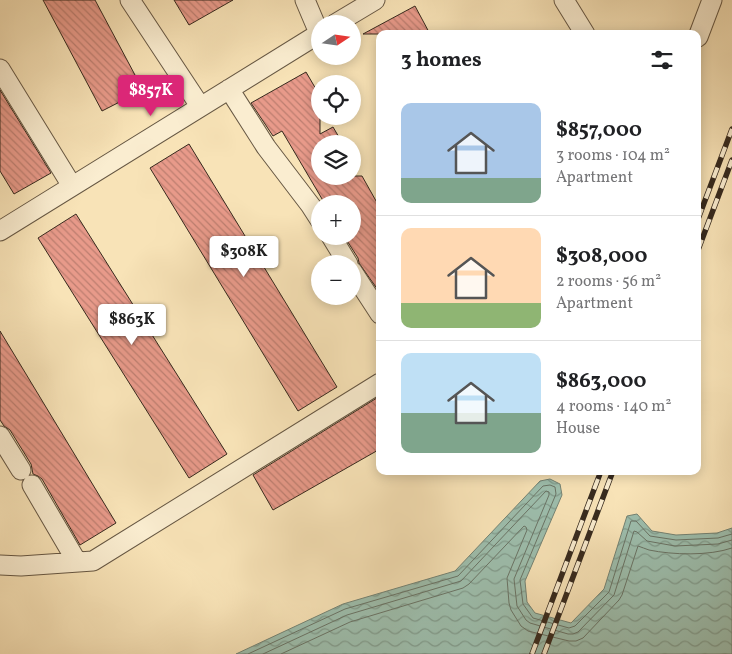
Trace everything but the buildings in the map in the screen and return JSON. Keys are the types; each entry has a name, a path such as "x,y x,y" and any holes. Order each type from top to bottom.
{"street":[{"path":"130,0 200,106"},
{"path":"305,0 312,15"},
{"path":"350,15 374,0"},
{"path":"564,0 583,30"},
{"path":"701,30 712,0"},
{"path":"0,231 311,39"},
{"path":"0,69 72,186"},
{"path":"229,89 266,147 311,206"},
{"path":"361,285 376,308"},
{"path":"0,565 21,566 94,561 376,385"},
{"path":"0,436 21,470"},
{"path":"32,485 77,562"}],"water":[{"path":"550,479 560,484 562,495 525,581 527,602 535,613 571,623 604,589 627,516 637,514 652,531 676,535 717,533 732,528 732,654 236,654 343,604 455,571 540,481"}],"railway":[{"path":"701,211 732,129"},
{"path":"701,242 732,160"},
{"path":"532,654 599,475"},
{"path":"544,654 611,475"}]}
